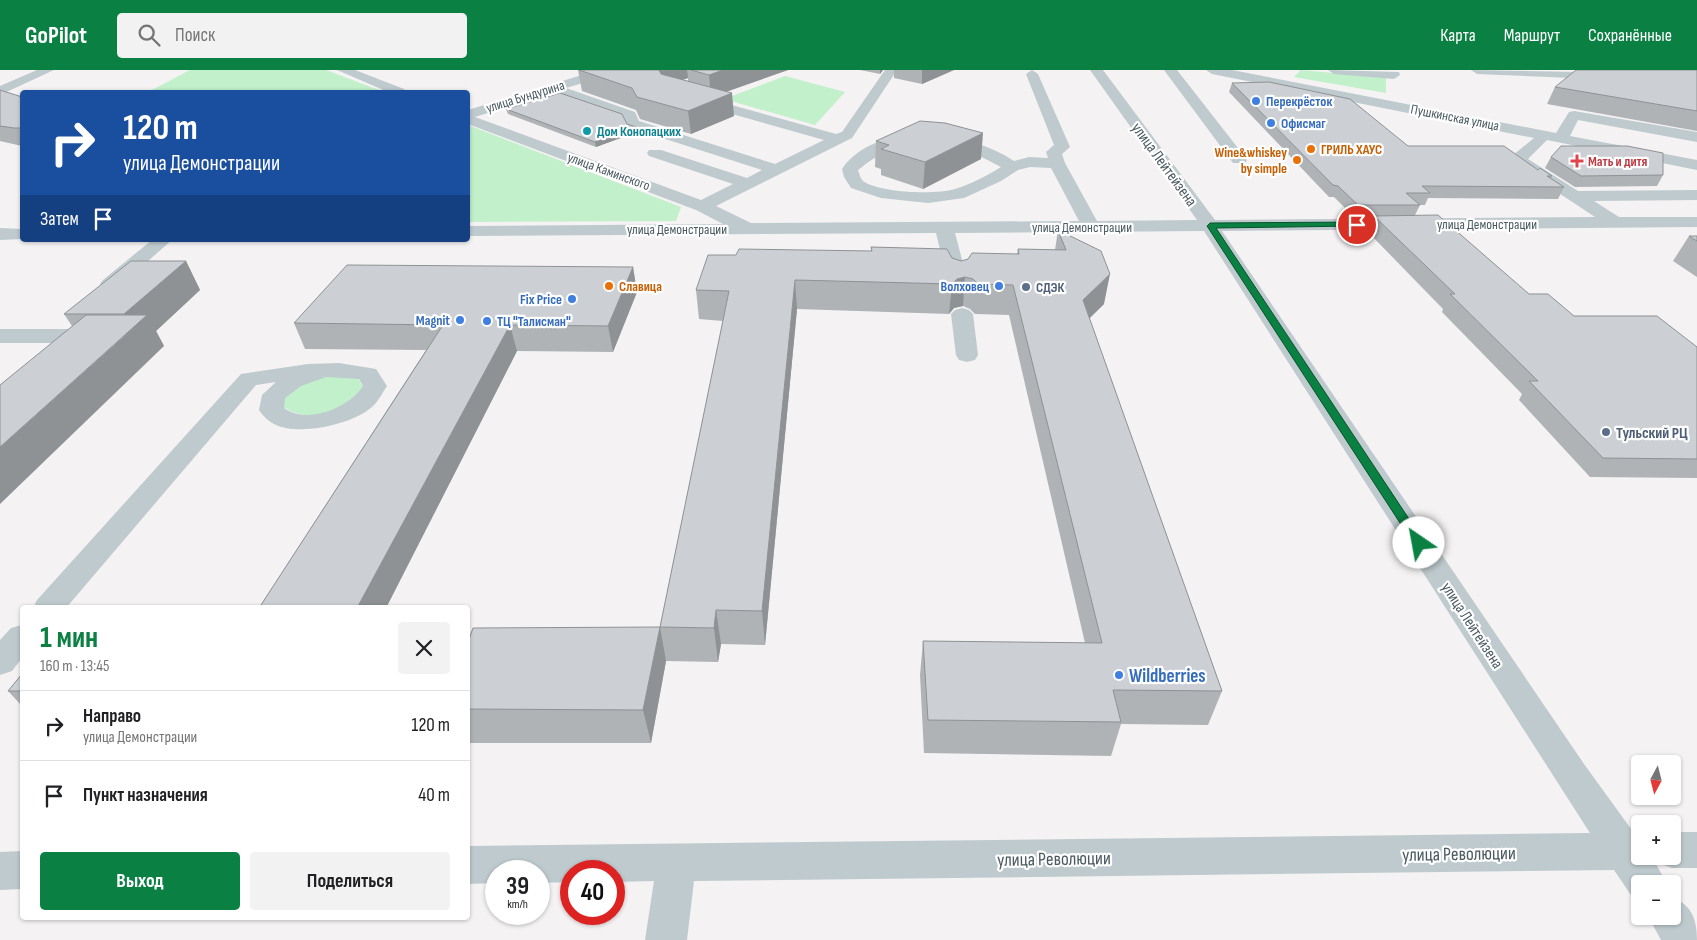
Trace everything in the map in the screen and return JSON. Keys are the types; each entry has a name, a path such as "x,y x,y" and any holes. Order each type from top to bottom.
{"street":[{"path":"0,91 48,70"},
{"path":"343,70 394,90"},
{"name":"улица Бундурина","path":"470,113 612,70"},
{"path":"702,206 847,135 891,70"},
{"name":"улица Лейтейзена","path":"1096,70 1210,226 1571,775 1631,850"},
{"path":"1170,70 1239,160"},
{"name":"Пушкинская улица","path":"1212,70 1234,72 1388,104 1538,140 1561,138 1697,164"},
{"path":"1334,70 1393,73 1395,97 1388,104"},
{"path":"1477,70 1592,73 1640,77 1649,71 1647,70"},
{"path":"1032,74 1062,147 1054,152 1057,163 1091,226"},
{"path":"551,88 630,115 634,124 777,170"},
{"path":"687,96 838,140"},
{"path":"1561,138 1574,115 1697,137"},
{"name":"улица Каминского","path":"470,120 702,206 748,229"},
{"path":"1012,167 997,157 966,146 927,140 909,140 874,151 850,170 857,184 881,193 928,198 958,194 995,178 1012,167 1029,162 1057,163"},
{"path":"1616,223 1518,159 1538,140 1697,180"},
{"path":"655,153 748,184"},
{"path":"1574,196 1697,195"},
{"name":"улица Демонстрации","path":"470,231 1697,222"},
{"path":"944,228 958,282"},
{"path":"0,234 20,234"},
{"path":"104,290 161,242"},
{"path":"962,314 967,355"},
{"path":"0,336 73,326 42,359"},
{"path":"51,605 249,380 320,371"},
{"path":"0,662 20,639"},
{"path":"1681,850 1697,850"},
{"name":"улица Революции","path":"470,865 1631,851"},
{"path":"666,940 677,862"},
{"path":"0,870 20,870"},
{"path":"1675,925 1685,940"}],"green space":[{"path":"190,70 326,70 379,90 152,90"},
{"path":"1301,70 1386,78 1386,93 1294,77"},
{"path":"785,76 845,92 815,125 724,99"},
{"path":"470,126 681,207 676,221 470,222"},
{"path":"321,375 358,378 363,387 347,404 326,413 303,415 292,412 282,406 285,394"}],"building":[{"path":"579,70 659,70 661,74 732,93 688,111 637,97 632,88"},
{"path":"691,70 723,70 709,75"},
{"path":"1576,70 1697,70 1697,111 1555,87"},
{"path":"1269,82 1350,99 1408,146 1504,146 1538,170 1540,168 1552,176 1547,176 1564,187 1422,186 1430,193 1406,193 1420,205 1358,205 1338,186 1333,185 1232,83"},
{"path":"0,90 20,96 20,128 0,126"},
{"path":"560,93 622,114 627,124 636,127 595,142 506,109"},
{"path":"920,121 945,123 983,133 925,162 881,149 889,145 876,141"},
{"path":"1561,146 1627,146 1663,153 1663,175 1581,176 1551,157"},
{"path":"1438,215 1529,294 1548,294 1574,316 1657,316 1697,347 1697,459 1603,458 1529,381 1538,381 1450,294 1455,294 1374,216"},
{"path":"1058,230 1101,251 1110,274 1083,300 1222,691 1113,690 1121,722 928,720 923,641 1102,643 1013,285 978,284 973,279 965,277 957,279 952,284 795,280 762,611 716,610 714,628 660,627 729,291 696,290 708,255 736,255 739,249 872,251 871,247 947,249 952,258 961,261 968,259 972,253 1019,254 1018,249 1066,250"},
{"path":"1689,236 1697,236 1697,241"},
{"path":"131,261 186,261 124,314 64,314"},
{"path":"347,265 633,267 608,326 510,325 359,605 261,605 443,325 294,323"},
{"path":"86,315 147,315 0,447 0,385"},
{"path":"660,627 643,710 470,709 470,636 473,628"},
{"path":"20,676 20,691 8,691"}],"place":[{"name":"Перекрёсток","path":"1256,101"},
{"name":"Офисмаг","path":"1271,123"},
{"name":"Дом Конопацких","path":"587,131"},
{"name":"ГРИЛЬ ХАУС","path":"1311,149"},
{"name":"Wine&whiskey by simple","path":"1297,160"},
{"name":"Мать и дитя","path":"1577,161"},
{"name":"Славица","path":"609,286"},
{"name":"Волховец","path":"999,286"},
{"name":"СДЭК","path":"1026,287"},
{"name":"Fix Price","path":"572,299"},
{"name":"Magnit","path":"460,320"},
{"name":"ТЦ \"Талисман\"","path":"487,321"},
{"name":"Тульский РЦ","path":"1606,432"},
{"name":"Wildberries","path":"1119,675"}],"route":[{"path":"1357,225 1210,226 1419,543"}]}
